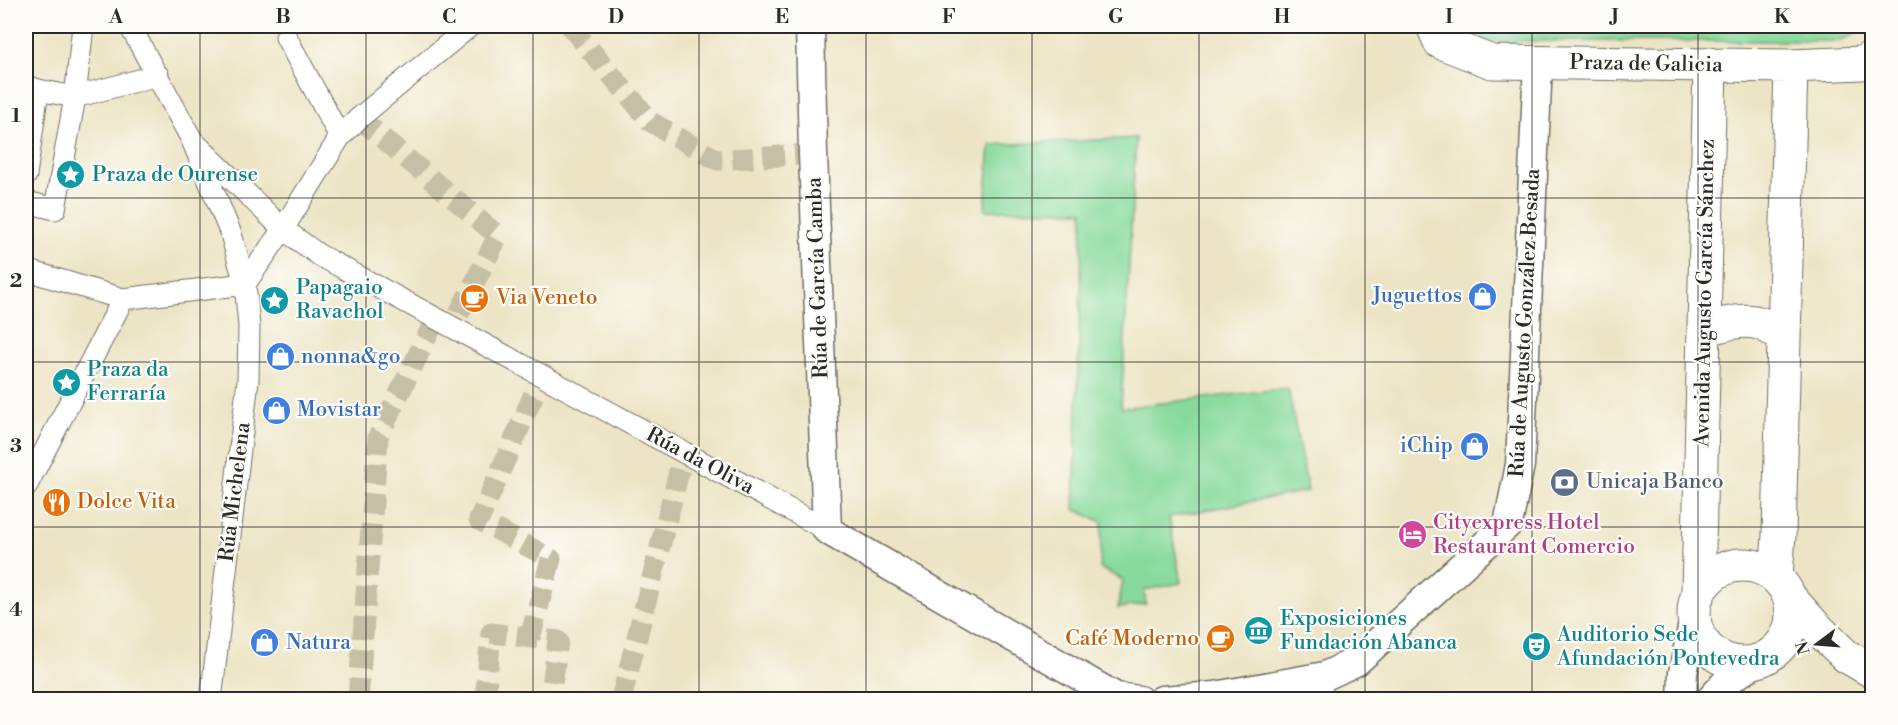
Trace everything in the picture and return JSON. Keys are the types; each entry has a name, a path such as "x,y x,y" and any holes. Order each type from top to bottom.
{"main road":[{"name":"Praza de Galicia","path":"1433,26 1440,42 1492,62 1791,66 1862,63 1872,57"},
{"name":"Avenida Augusto García Sánchez","path":"1696,606 1710,64"},
{"path":"1767,656 1786,639 1793,612 1783,587 1779,535 1791,66"},
{"path":"1704,330 1729,323 1746,322 1761,324 1783,336"},
{"path":"1748,564 1762,568 1783,587 1814,625 1859,663 1805,651 1767,656 1743,663 1729,661 1716,655 1705,645 1698,632 1696,606 1706,580 1733,565 1748,564"}],"street":[{"path":"26,202 55,209 75,97 83,26"},
{"path":"130,26 192,140"},
{"path":"26,270 123,299 245,284 283,229 340,137 359,118 470,26"},
{"name":"Rúa de García Camba","path":"810,26 827,530"},
{"path":"286,37 340,137"},
{"name":"Rúa de Augusto González Besada","path":"1162,699 1329,692 1358,661 1508,524 1520,465 1538,63"},
{"path":"26,175 32,88 75,97 158,75"},
{"name":"Rúa da Oliva","path":"192,140 283,229 320,255 827,530 1123,698"},
{"name":"Rúa Michelena","path":"192,140 231,234 245,284 249,326 248,380 211,699"},
{"path":"26,487 123,299"},
{"name":"Avenida Augusto García Sánchez","path":"1682,699 1683,673 1696,606"},
{"path":"1710,699 1727,681 1767,656"},
{"path":"1238,699 1319,686 1329,692"}],"green space":[{"path":"1442,26 1866,26 1842,41 1478,41"},
{"path":"1136,138 1121,408 1288,388 1308,491 1169,517 1181,583 1144,590 1146,604 1118,608 1123,580 1100,568 1102,522 1074,509 1083,211 985,210 990,145"}],"tunnel":[{"path":"570,26 651,122 717,160 813,154"},
{"path":"359,118 498,236 452,327"},
{"path":"358,700 378,437 436,318"},
{"path":"530,638 551,559 479,520 542,376"},
{"path":"621,700 684,452"},
{"path":"485,700 491,633 558,641 550,700"}],"place":[{"name":"Praza de Ourense","path":"71,175"},
{"name":"Juguettos","path":"1483,296"},
{"name":"Via Veneto","path":"475,298"},
{"name":"Papagaio Ravachol","path":"275,300"},
{"name":"nonna&go","path":"280,357"},
{"name":"Praza da Ferraría","path":"66,382"},
{"name":"Movistar","path":"276,410"},
{"name":"iChip","path":"1474,446"},
{"name":"Unicaja Banco","path":"1565,482"},
{"name":"Dolce Vita","path":"56,502"},
{"name":"Cityexpress Hotel Restaurant Comercio","path":"1412,535"},
{"name":"Exposiciones Fundación Abanca","path":"1259,631"},
{"name":"Café Moderno","path":"1220,639"},
{"name":"Natura","path":"265,643"},
{"name":"Auditorio Sede Afundación Pontevedra","path":"1536,647"}]}
